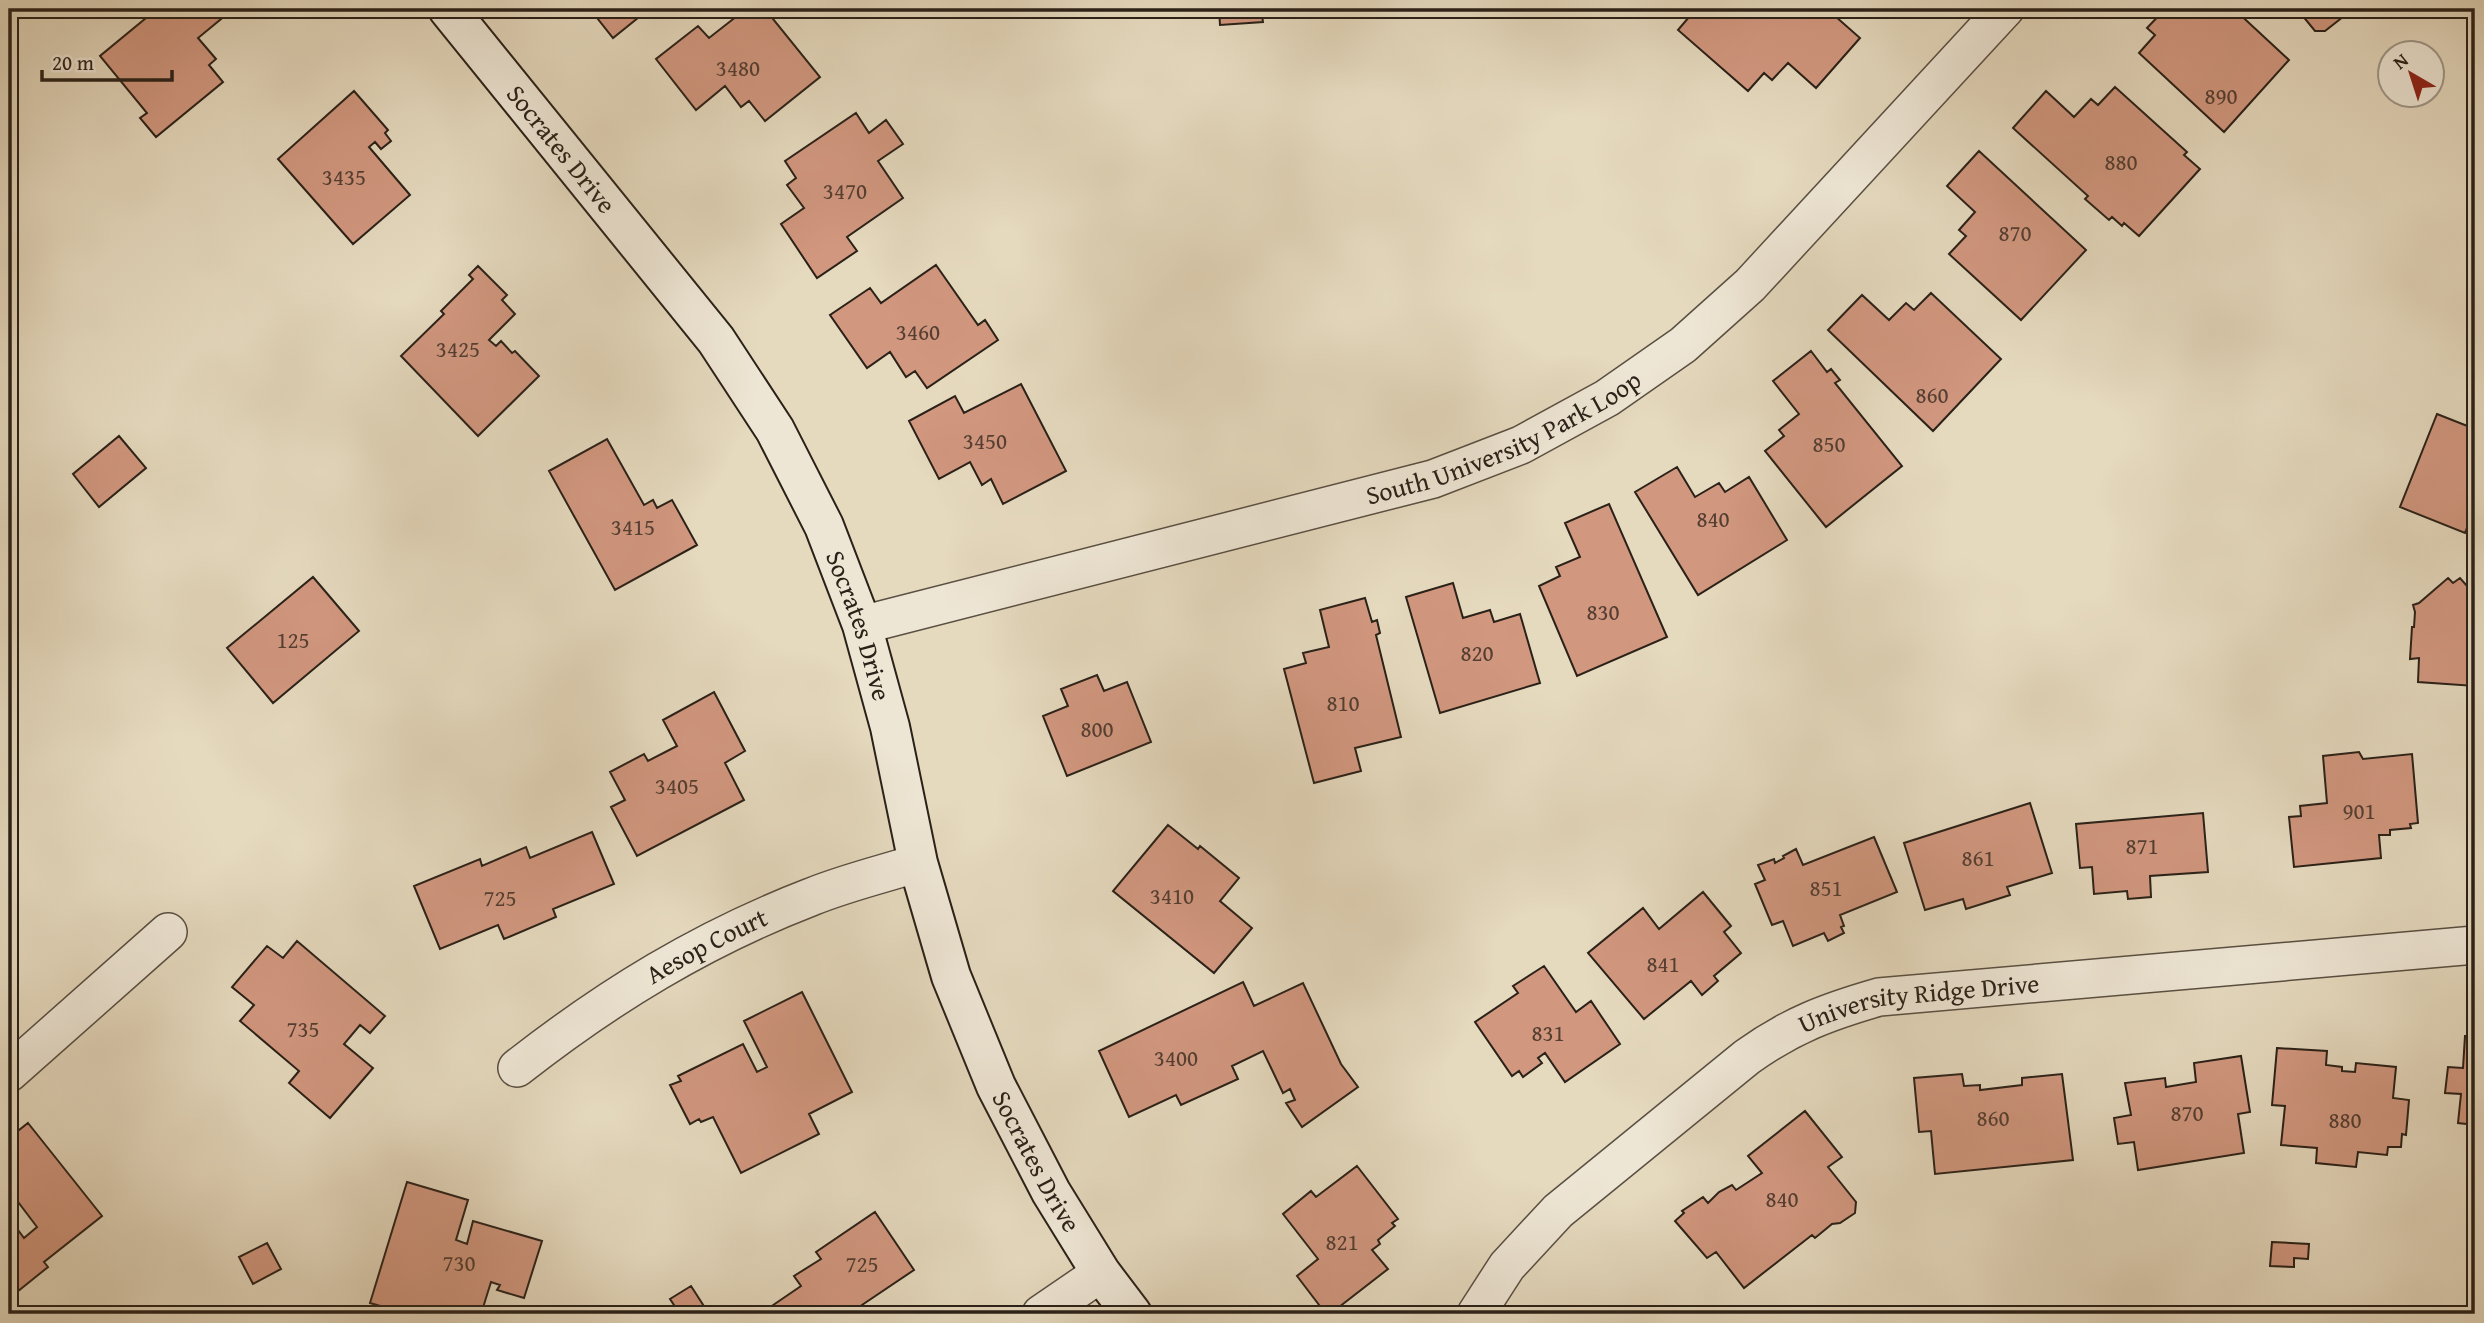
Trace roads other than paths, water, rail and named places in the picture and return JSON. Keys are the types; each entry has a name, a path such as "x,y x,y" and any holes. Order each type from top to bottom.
{"street":[{"name":"Socrates Drive","path":"448,9 716,340 775,430 824,526 862,625 890,727 918,863 951,976 996,1086 1051,1192 1101,1273 1132,1314"},
{"name":"South University Park Loop","path":"862,625 1433,479 1521,445 1607,398 1683,345 1750,285 2005,9"},
{"name":"Aesop Court","path":"517,1068 629,986 717,937 813,896 918,863"},
{"path":"9,1073 168,932"},
{"name":"University Ridge Drive","path":"1476,1314 1507,1266 1558,1211 1747,1057 1774,1037 1824,1013 1879,997 2475,945"},
{"path":"1041,1314 1101,1273"}]}
